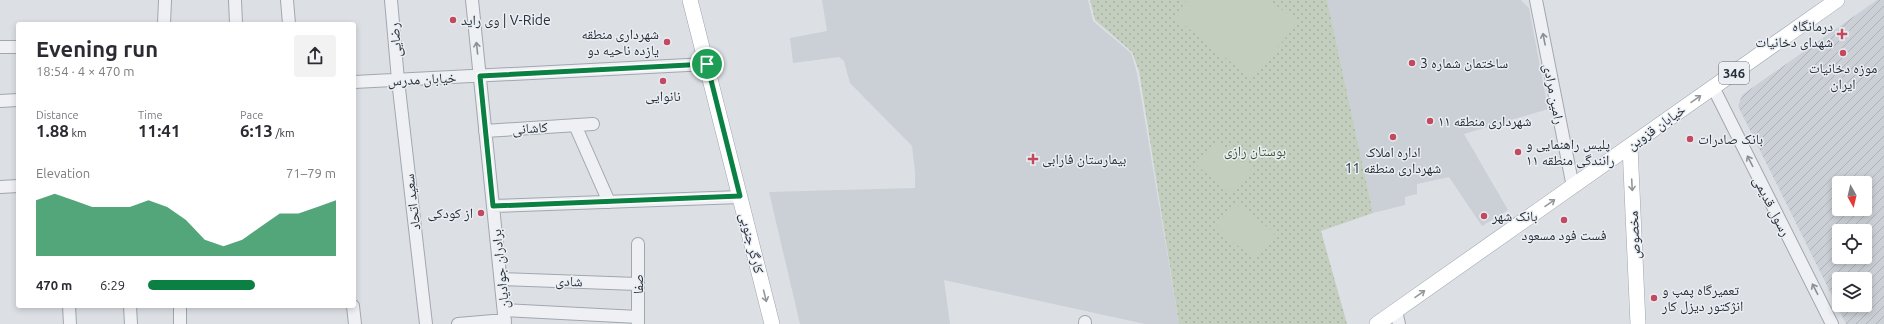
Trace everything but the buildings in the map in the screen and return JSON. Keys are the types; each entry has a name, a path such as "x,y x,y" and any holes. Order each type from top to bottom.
{"main road":[{"name":"کارگر جنوبی","path":"690,0 772,324"},
{"name":"خیابان قزوین","path":"1377,324 1397,317 1573,187 1713,88 1824,5 1838,0"},
{"name":"مخصوص","path":"1630,146 1638,324"}],"street":[{"path":"164,22 165,0"},
{"path":"235,0 236,22"},
{"path":"287,0 289,22"},
{"name":"رضایی","path":"391,0 398,80"},
{"name":"برادران جوادیان","path":"472,0 505,318"},
{"name":"رامین مرادی","path":"1536,0 1573,187"},
{"path":"0,47 16,46"},
{"name":"خیابان مدرس","path":"356,82 707,64"},
{"name":"سعید اتحاد","path":"398,80 426,324"},
{"name":"رسول قدیمی","path":"1713,88 1832,324"},
{"path":"0,101 16,100"},
{"name":"کاشانی","path":"485,131 593,124"},
{"path":"575,125 609,202"},
{"path":"0,187 16,186"},
{"path":"493,206 740,196"},
{"name":"صفا","path":"638,244 638,320"},
{"name":"شادی","path":"501,279 637,284"},
{"path":"69,308 70,324"},
{"path":"130,308 131,324"},
{"path":"180,308 180,324"},
{"path":"353,308 354,324"},
{"path":"458,324 505,318 638,320"}],"shaded area":[{"name":"بیمارستان فارابی","path":"822,0 1088,0 1093,21 1131,53 1137,73 1179,324 1145,324 944,280 950,324 800,324 769,192 915,188 912,146 850,83 844,61 839,57 793,63 790,38 827,31"},
{"name":"شهرداری منطقه ۱۱","path":"1327,0 1521,0 1529,8 1548,109 1464,134 1508,210 1482,226 1449,177 1417,184 1417,194 1405,197 1405,205 1373,213"},
{"path":"1877,0 1884,0 1884,324 1846,324 1840,312 1872,312 1872,272 1832,272 1832,296 1738,106 1742,95"}],"green space":[{"name":"بوستان رازی","path":"1090,0 1327,0 1373,213 1321,231 1347,324 1179,324 1139,71 1132,52 1095,20"},
{"path":"1187,0 1269,0 1298,22 1252,79 1174,17"},
{"path":"1215,142 1252,169 1233,193 1197,166"},
{"path":"1235,203 1275,233 1256,259 1215,229"}],"place":[{"name":"وی راید | V-Ride","path":"453,20"},
{"name":"درمانگاه شهدای دخانیات","path":"1842,34"},
{"name":"شهرداری منطقه یازده ناحیه دو","path":"667,42"},
{"name":"موزه دخانیات ایران","path":"1843,53"},
{"name":"ساختمان شماره 3","path":"1412,63"},
{"name":"نانوایی","path":"663,81"},
{"name":"شهرداری منطقه ۱۱","path":"1430,121"},
{"name":"اداره املاک شهرداری منطقه 11","path":"1393,137"},
{"name":"بانک صادرات","path":"1690,139"},
{"name":"پلیس راهنمایی و رانندگی منطقه ۱۱","path":"1518,152"},
{"name":"بیمارستان فارابی","path":"1033,159"},
{"name":"از کودکی","path":"481,213"},
{"name":"بانک شهر","path":"1484,216"},
{"name":"فست فود مسعود","path":"1564,220"},
{"name":"تعمیرگاه پمپ و انژکتور دیزل کار","path":"1654,298"}],"route":[{"path":"707,64 740,196 493,206 480,76 707,64"}]}
